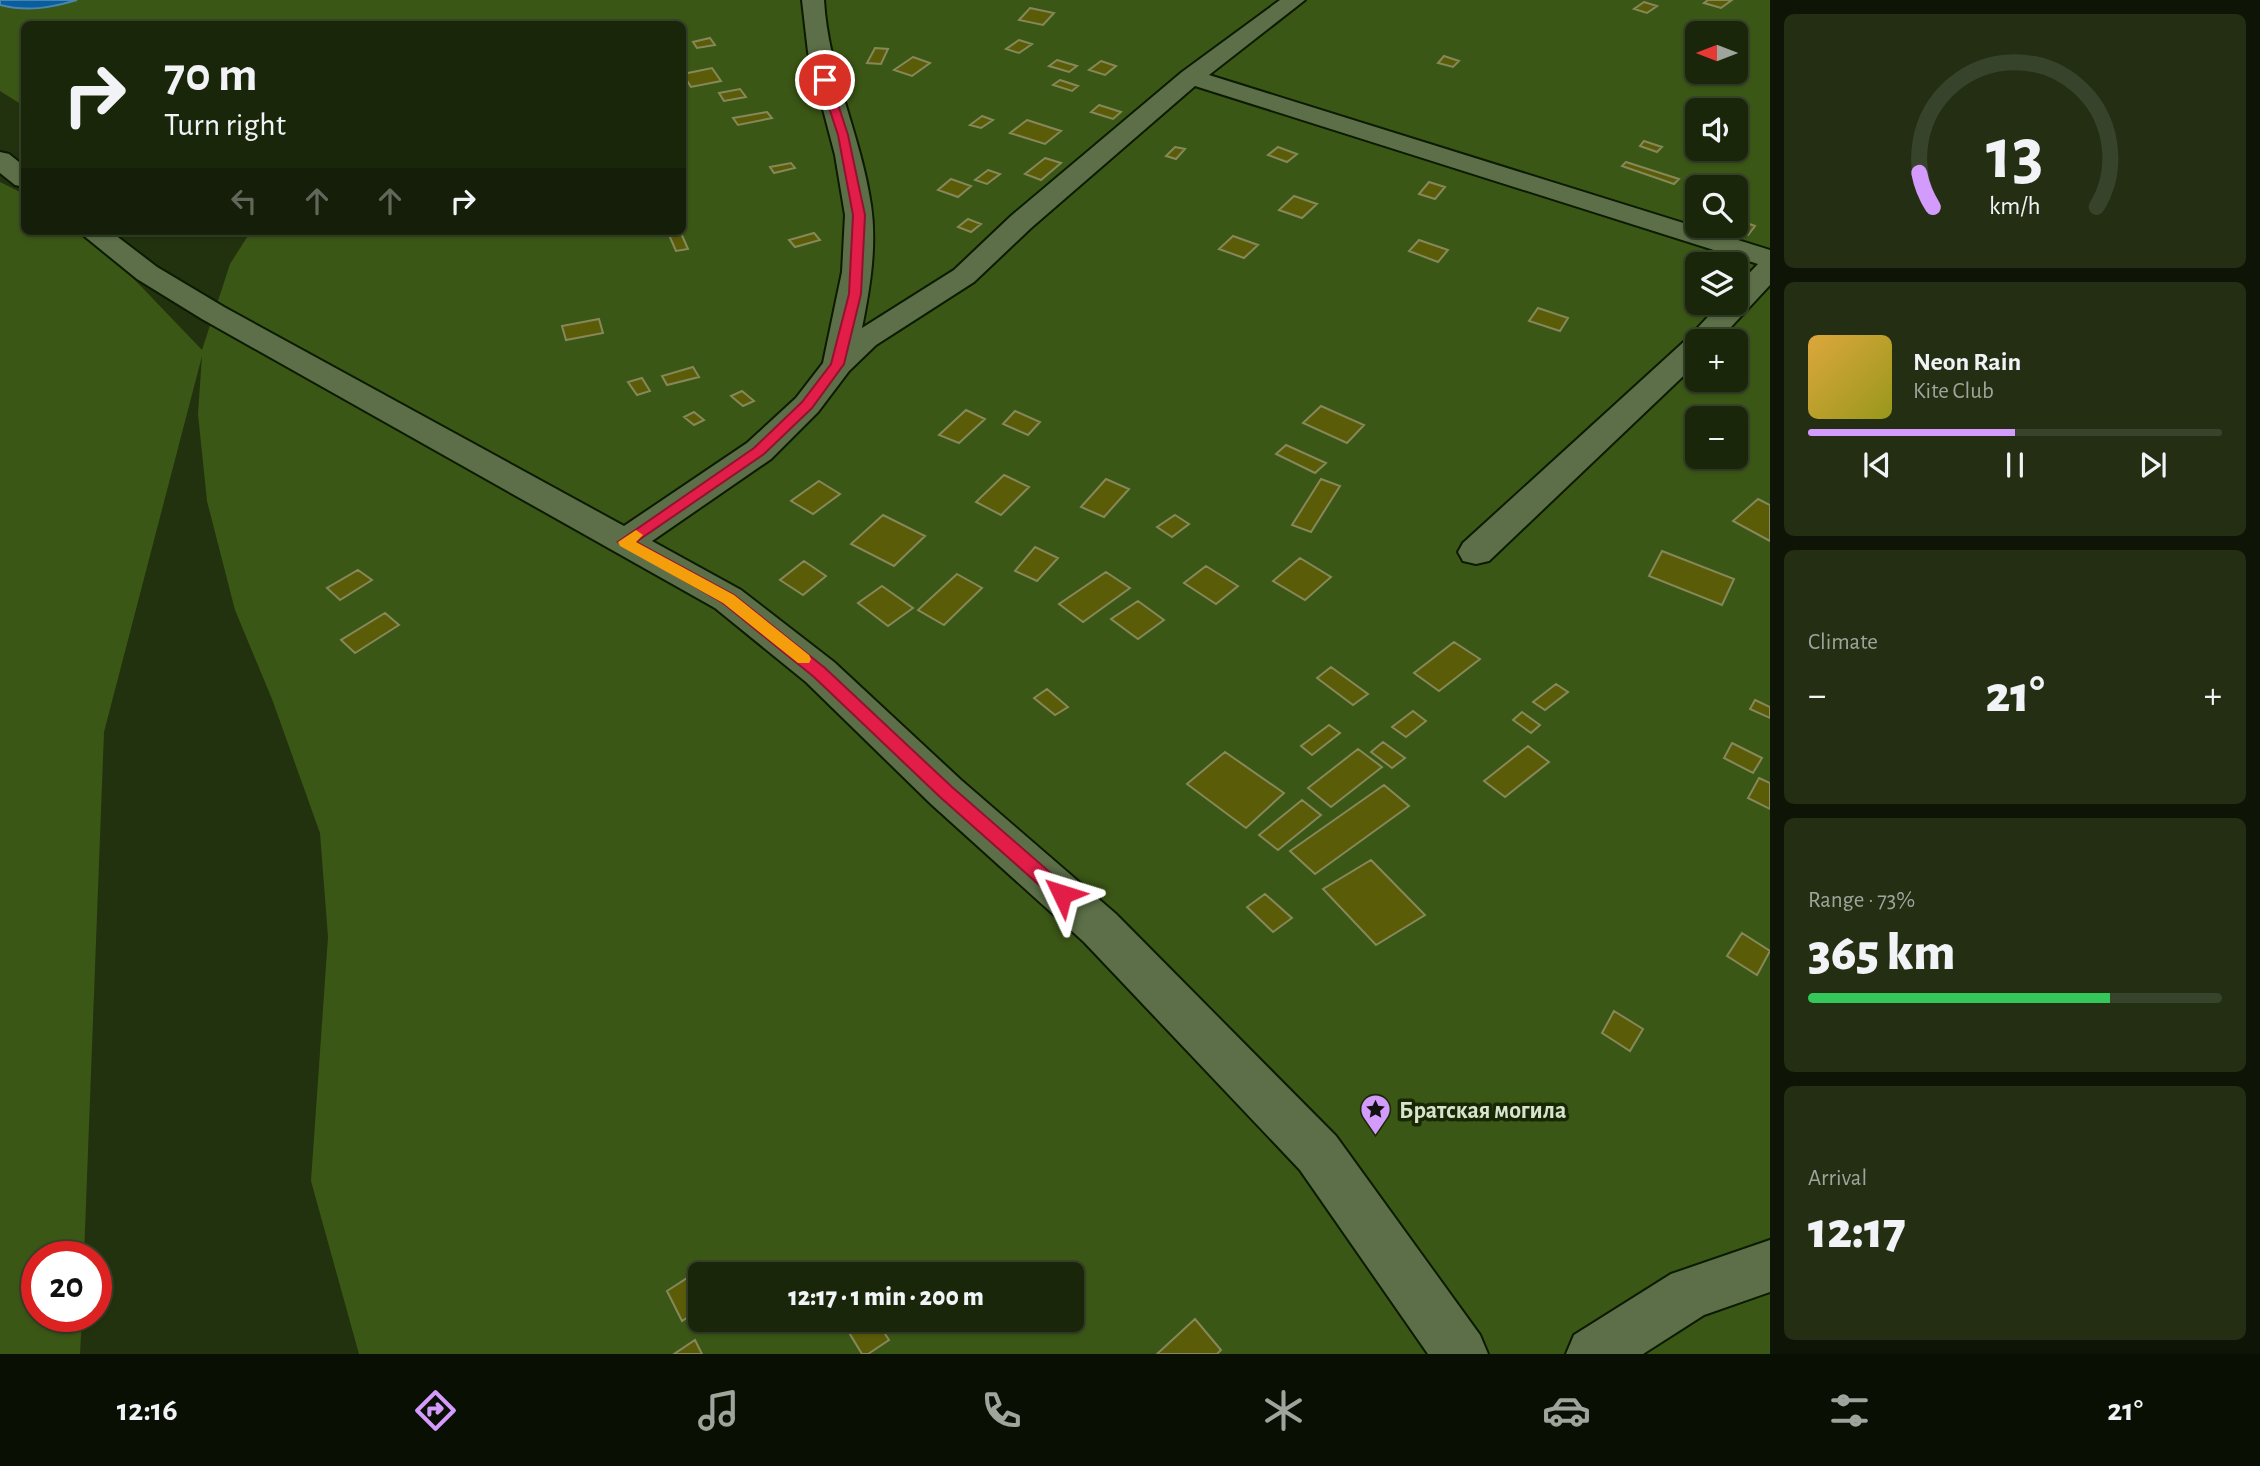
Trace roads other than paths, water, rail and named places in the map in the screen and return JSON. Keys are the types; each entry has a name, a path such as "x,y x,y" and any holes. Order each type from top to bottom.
{"lane":[{"path":"813,0 813,25 820,58 843,135 859,215 855,294 838,364"},
{"path":"625,542 759,451 807,405 838,364 865,339 964,276 1021,222 1191,77 1294,0"},
{"path":"1191,77 1770,259"},
{"path":"0,160 21,177"},
{"path":"97,235 147,272 213,313 728,599 820,672 946,792 1100,928 1318,1153 1461,1354"},
{"path":"1712,329 1770,268"},
{"path":"1476,552 1685,357"},
{"path":"1592,1354 1690,1293 1770,1266"}],"water":[{"path":"0,0 77,0 29,9 0,5"}],"place":[{"name":"Братская могила","path":"1376,1137"}]}
